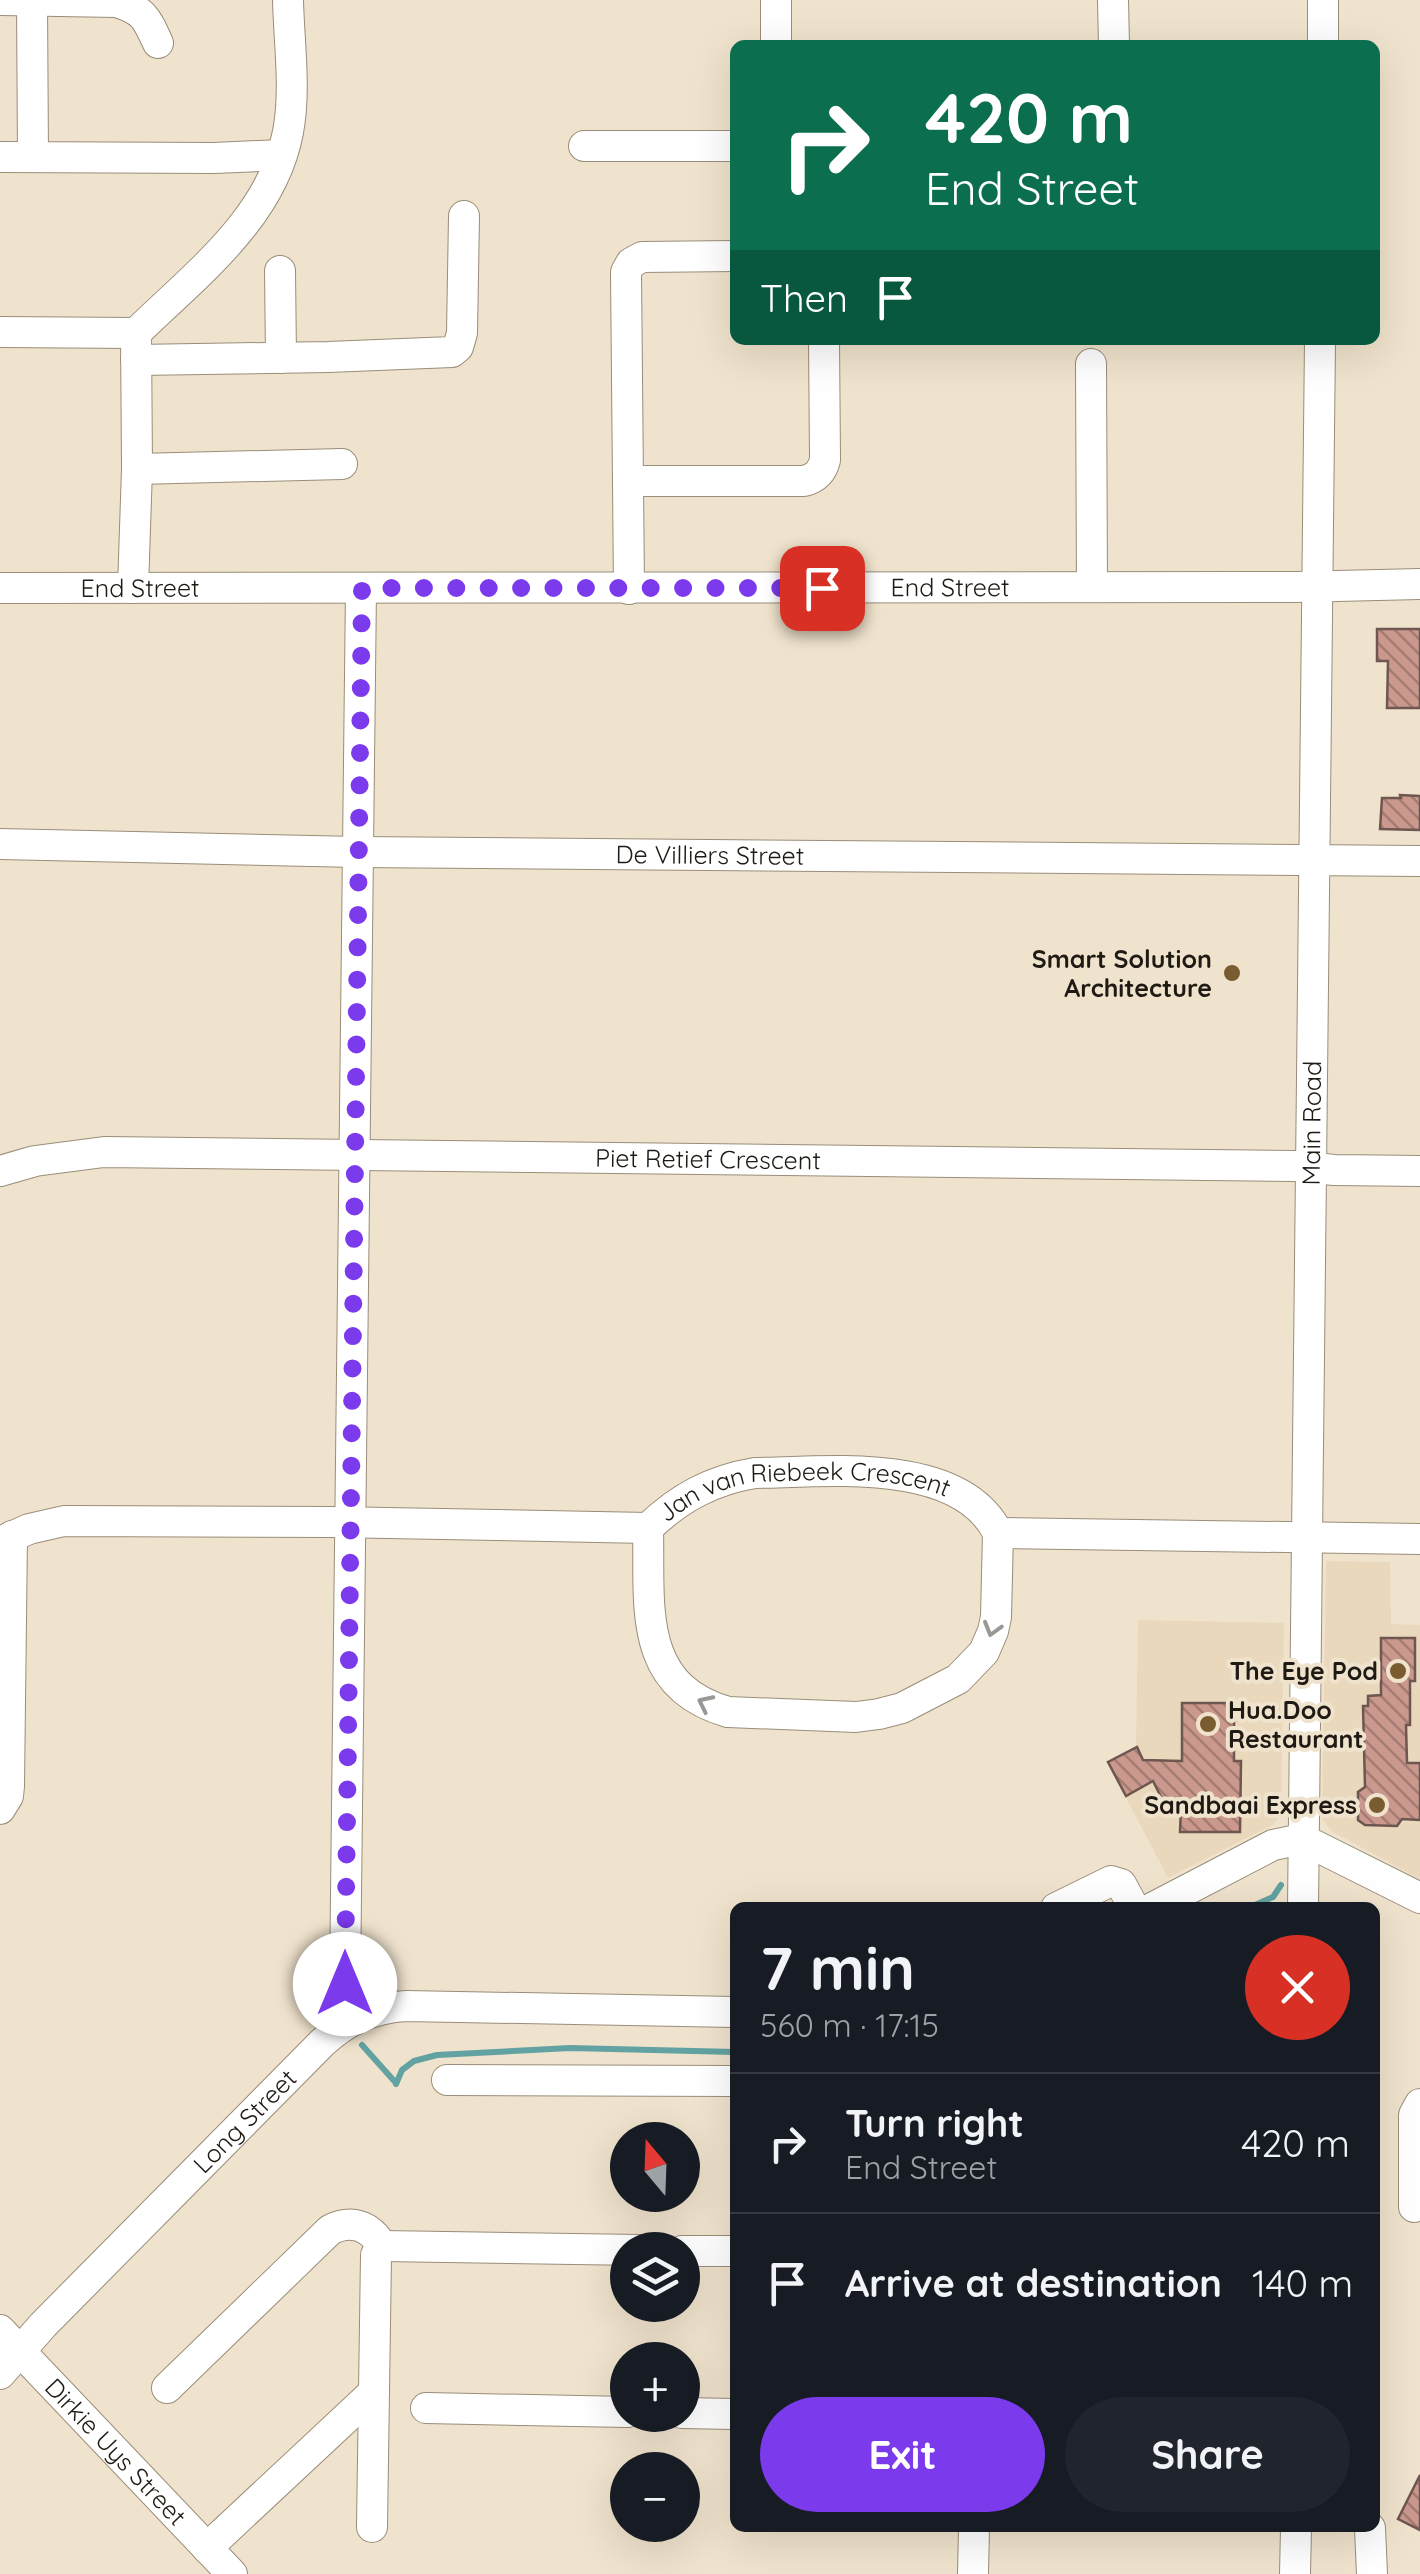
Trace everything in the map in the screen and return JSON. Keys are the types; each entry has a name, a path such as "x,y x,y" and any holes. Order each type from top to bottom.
{"street":[{"path":"0,0 117,2 145,14 158,42"},
{"path":"133,588 138,469 136,346 241,229 258,206 281,155 288,132 291,96 288,0"},
{"path":"776,0 776,40"},
{"path":"1113,0 1114,40"},
{"path":"1323,0 1323,40"},
{"path":"32,1 33,157"},
{"path":"584,146 730,146"},
{"path":"0,157 281,155"},
{"path":"0,332 281,358 444,353 458,347 462,334 464,216"},
{"path":"629,588 626,272 631,262 642,257 730,256"},
{"path":"280,271 281,358"},
{"path":"628,481 804,481 816,477 824,460 824,345"},
{"name":"Main Road","path":"1303,1902 1320,345"},
{"path":"1091,364 1092,587"},
{"path":"138,469 342,464"},
{"name":"End Street","path":"0,588 1420,584"},
{"path":"354,2018 345,1984 362,588"},
{"name":"De Villiers Street","path":"0,844 358,852 1420,861"},
{"name":"Piet Retief Crescent","path":"0,1171 36,1161 104,1152 1420,1171"},
{"name":"Jan van Riebeek Crescent","path":"6,1539 64,1521 648,1528 697,1491 736,1476 890,1472 936,1484 977,1505 998,1533"},
{"path":"648,1528 654,1643 665,1669 683,1690 728,1712 856,1717 902,1708 958,1679 978,1660 989,1642 996,1617 998,1533 1420,1539"},
{"path":"0,1809 10,1786 6,1539"},
{"path":"1164,1902 1273,1845 1302,1839 1420,1898"},
{"path":"1068,1902 1111,1880 1121,1884 1131,1902"},
{"name":"Long Street","path":"7,2352 42,2325 322,2043 354,2018 388,2007 406,2006 730,2012"},
{"path":"448,2080 730,2082"},
{"path":"1414,2207 1414,2115 1420,2104"},
{"path":"167,2388 330,2230 344,2224 362,2226 382,2246"},
{"path":"382,2246 610,2250"},
{"path":"372,2527 376,2255 382,2246"},
{"path":"700,2251 730,2252"},
{"name":"Dirkie Uys Street","path":"7,2352 232,2574"},
{"path":"206,2548 374,2392"},
{"path":"426,2408 610,2412"},
{"path":"700,2413 730,2414"},
{"path":"973,2574 974,2532"},
{"path":"1295,2574 1296,2532"},
{"path":"1370,2532 1372,2574"}],"shaded area":[{"path":"1326,1561 1390,1562 1391,1624 1420,1625 1420,1879 1331,1831 1322,1818"},
{"path":"1138,1620 1284,1623 1281,1814 1274,1824 1168,1878 1108,1763 1136,1747"}],"building":[{"path":"1377,629 1420,629 1420,708 1387,708 1388,661 1377,661"},
{"path":"1400,795 1420,796 1420,830 1380,829 1382,798 1401,798"},
{"path":"1381,1638 1415,1638 1415,1681 1410,1681 1410,1725 1406,1725 1407,1763 1420,1763 1420,1820 1402,1819 1397,1826 1365,1825 1358,1820 1358,1792 1365,1787 1363,1706 1368,1706 1368,1696 1381,1695"},
{"path":"1182,1703 1234,1703 1234,1761 1241,1761 1240,1832 1180,1832 1181,1806 1164,1803 1153,1781 1126,1796 1108,1762 1137,1747 1143,1760 1182,1761"},
{"path":"1420,2475 1420,2530 1398,2519"}],"waterway":[{"path":"1262,1902 1273,1897 1281,1885"},
{"path":"362,2045 396,2083"},
{"path":"396,2084 402,2070 414,2061 437,2055 570,2048 730,2052"}],"place":[{"name":"Smart Solution Architecture","path":"1232,973"},
{"name":"The Eye Pod","path":"1398,1671"},
{"name":"Hua.Doo Restaurant","path":"1208,1724"},
{"name":"Sandbaai Express","path":"1377,1805"}],"route":[{"path":"345,1984 362,588 822,588"}]}
